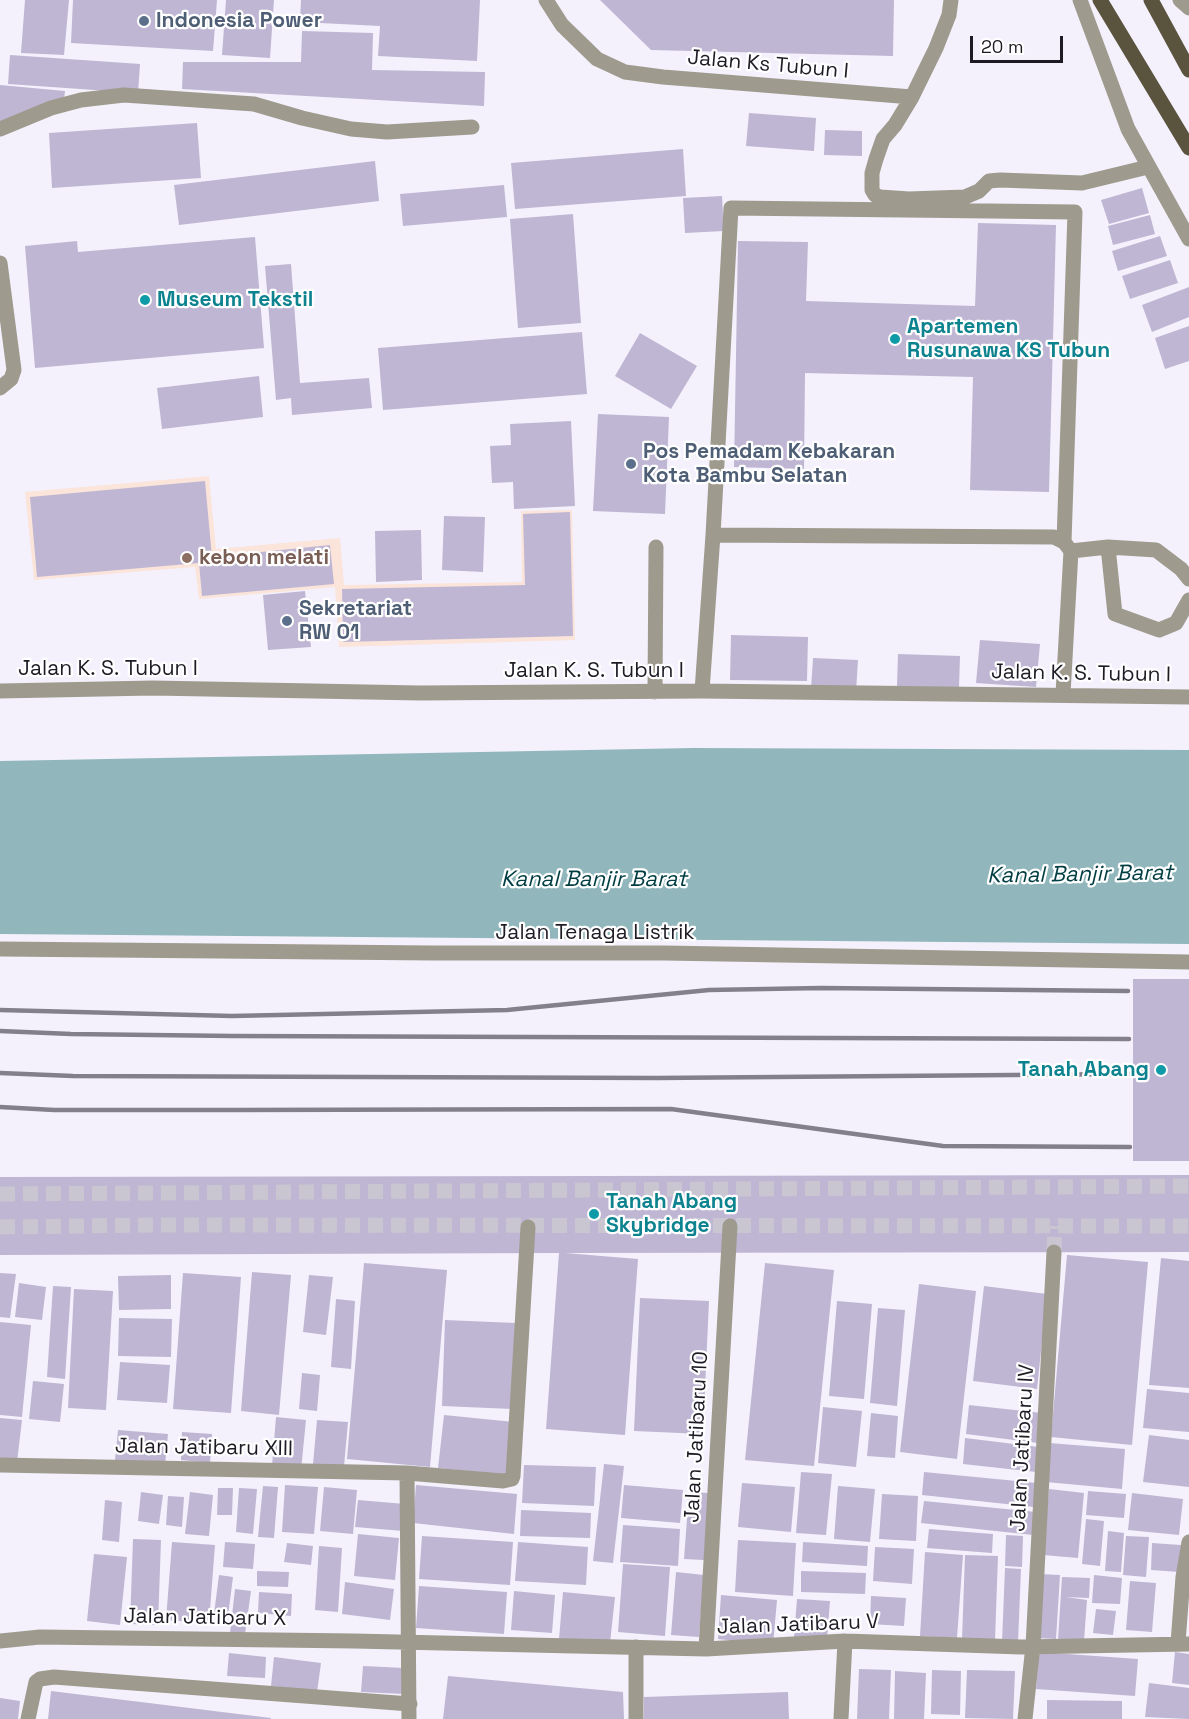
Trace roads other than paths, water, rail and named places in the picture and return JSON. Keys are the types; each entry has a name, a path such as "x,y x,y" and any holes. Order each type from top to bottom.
{"main road":[{"path":"1100,0 1189,148"},
{"path":"1151,0 1189,70"}],"street":[{"name":"Jalan Ks Tubun I","path":"546,0 562,25 597,59 625,72 912,97"},
{"path":"951,0 949,15 936,48 912,97 895,125 883,139 872,173 872,190 875,195 909,199 965,197 979,191 989,181 1082,183 1148,167"},
{"path":"1080,0 1128,129 1189,239"},
{"path":"1180,0 1189,8"},
{"path":"0,129 51,108 81,100 124,95 254,104 302,118 360,130 387,132 472,127"},
{"path":"702,692 732,208 1075,212 1064,694"},
{"path":"0,263 14,370 11,379 0,388"},
{"path":"713,535 1054,537 1067,547 1156,550 1181,569 1189,579"},
{"path":"655,692 656,547"},
{"path":"1107,547 1115,614 1158,630 1176,623 1189,600"},
{"name":"Jalan K. S. Tubun I","path":"0,691 153,688 420,693 702,692 1189,696"},
{"name":"Jalan Tenaga Listrik","path":"0,948 664,953 1189,962"},
{"name":"Jalan Jatibaru XIII","path":"0,1465 407,1473 508,1481 513,1476 528,1227"},
{"name":"Jalan Jatibaru 10","path":"706,1649 730,1227"},
{"name":"Jalan Jatibaru IV","path":"1025,1719 1033,1646 1054,1252"},
{"path":"28,1719 36,1683 40,1679 54,1677 410,1712 407,1473"},
{"path":"1183,1643 1183,1577 1189,1542"},
{"name":"Jalan Jatibaru X","path":"0,1641 40,1637 409,1643"},
{"path":"841,1719 845,1641"},
{"name":"Jalan Jatibaru V","path":"409,1643 706,1649 845,1641 1022,1647 1183,1643"},
{"path":"636,1647 636,1719"}],"water":[{"name":"Kanal Banjir Barat","path":"693,748 1189,750 1189,944 0,934 0,761"}],"tunnel":[{"path":"0,1194 1189,1186"},
{"path":"0,1227 154,1225 1189,1226"},
{"path":"1054,1252 1055,1226"}],"railway":[{"path":"0,1010 232,1016 507,1010 709,990 821,988 1128,991"},
{"path":"0,1031 233,1036 1129,1039"},
{"path":"0,1073 73,1076 657,1078 1129,1074"},
{"path":"0,1107 54,1110 671,1109 943,1146 1130,1147"}],"place":[{"name":"Indonesia Power","path":"144,21"},
{"name":"Museum Tekstil","path":"145,300"},
{"name":"Apartemen Rusunawa KS Tubun","path":"895,339"},
{"name":"Pos Pemadam Kebakaran Kota Bambu Selatan","path":"631,464"},
{"name":"kebon melati","path":"187,558"},
{"name":"Sekretariat RW 01","path":"287,621"},
{"name":"Tanah Abang","path":"1161,1070"},
{"name":"Tanah Abang Skybridge","path":"594,1214"}]}
